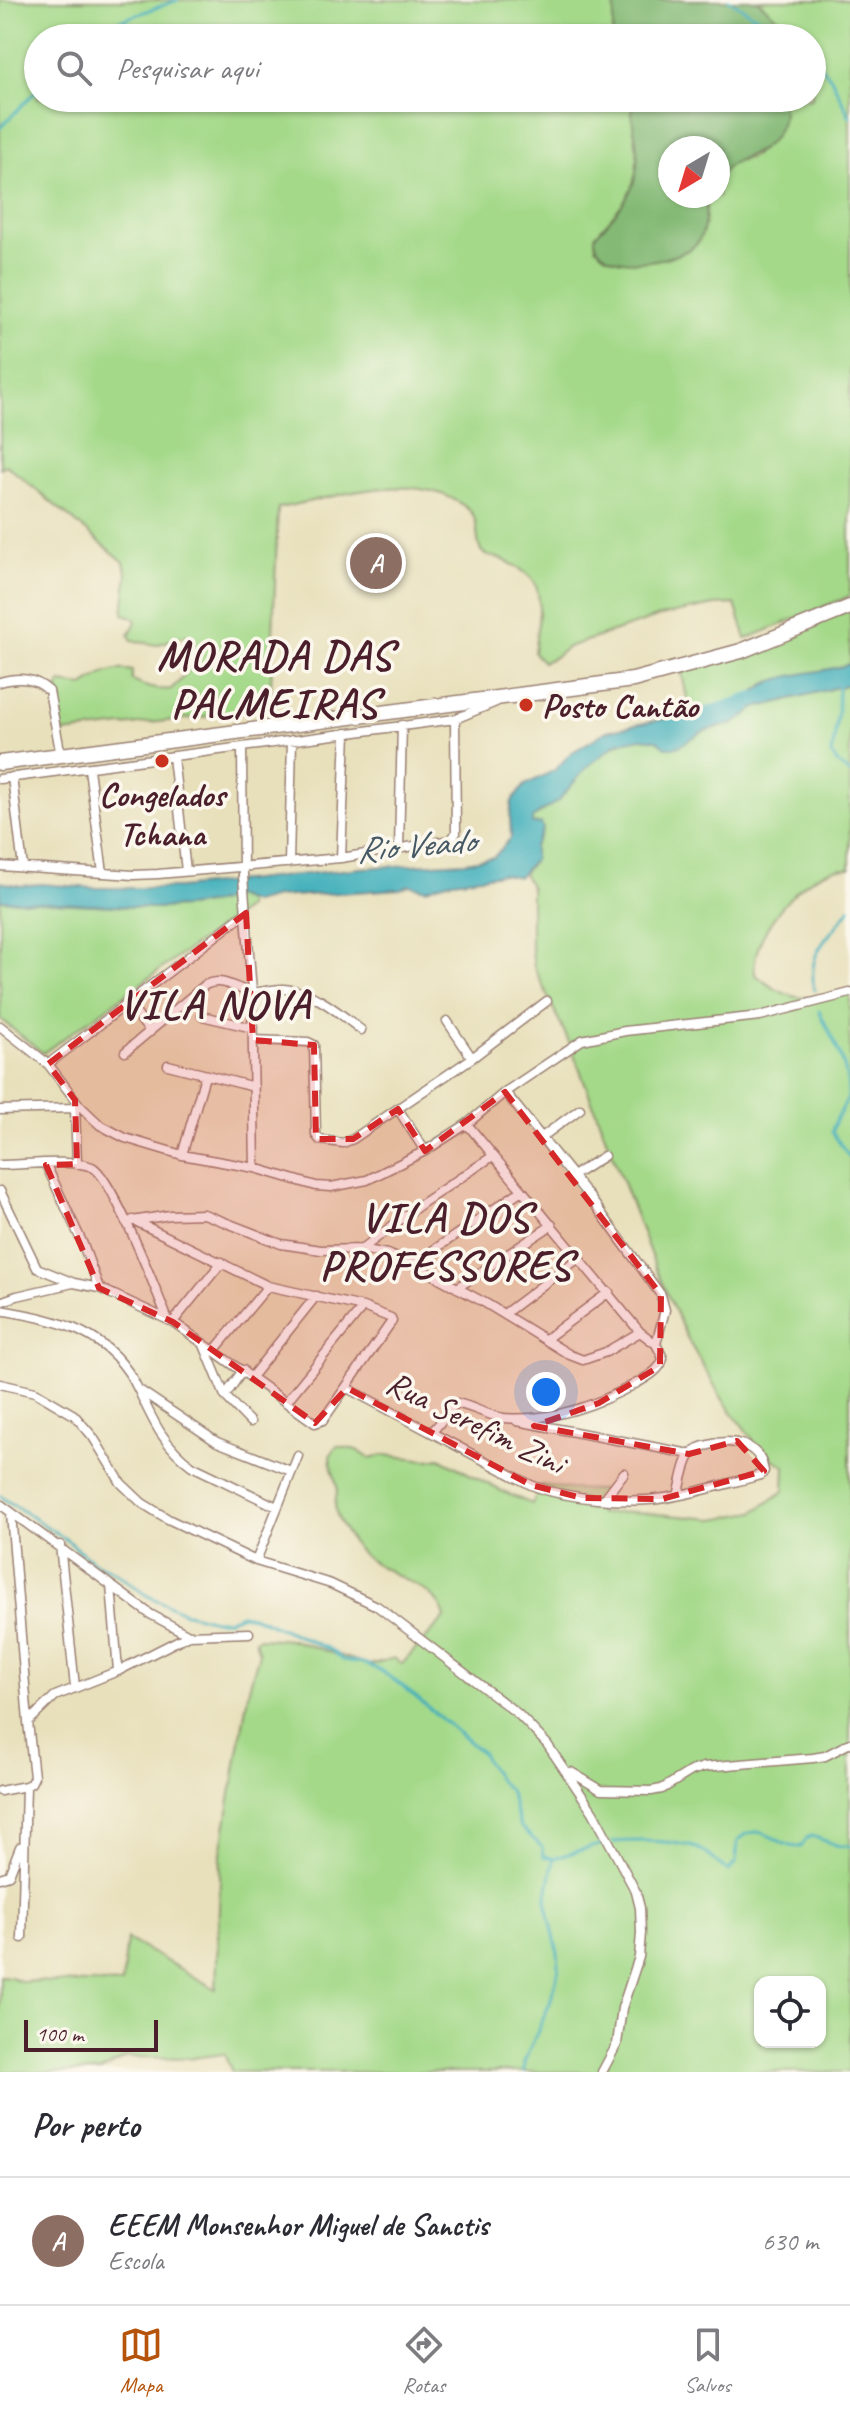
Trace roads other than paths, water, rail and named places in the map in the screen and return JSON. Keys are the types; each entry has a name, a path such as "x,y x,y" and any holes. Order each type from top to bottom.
{"highway":[{"path":"0,763 633,680 741,651 850,607"}],"street":[{"path":"0,682 28,679 49,691 61,757"},
{"path":"0,779 455,719 502,699"},
{"path":"0,866 133,875 341,858 451,840 456,833 455,719"},
{"path":"399,848 402,725"},
{"path":"341,858 346,733"},
{"path":"289,863 292,740"},
{"path":"242,747 243,876 252,992 255,1168"},
{"path":"173,757 186,871"},
{"path":"89,769 103,873"},
{"path":"12,777 23,868"},
{"path":"48,1064 246,913"},
{"path":"125,1052 196,992 209,983 219,981 252,992 288,989 305,993 323,1002 361,1030"},
{"path":"0,1026 48,1064 78,1107 100,1125 125,1138 182,1155 255,1168 316,1186 331,1187 381,1174 425,1151 582,1040 625,1031 760,1016 850,993"},
{"path":"253,1040 308,1042 314,1045 316,1132 320,1140 343,1143 472,1058 547,1001"},
{"path":"128,1003 150,1032"},
{"path":"202,1016 253,1028"},
{"path":"447,1021 472,1058"},
{"path":"168,1065 254,1087"},
{"path":"182,1155 205,1076"},
{"path":"505,1092 604,1217 663,1301 665,1310 656,1344"},
{"path":"0,1101 3,1110 78,1107"},
{"path":"77,1164 78,1107"},
{"path":"398,1109 425,1151"},
{"path":"542,1137 580,1109"},
{"path":"467,1124 640,1332 656,1344 663,1358 660,1366 644,1379 584,1408 560,1414 505,1418"},
{"path":"361,1249 493,1156"},
{"path":"571,1177 604,1156"},
{"path":"0,1165 77,1164 92,1167 106,1179 130,1221 170,1321"},
{"path":"46,1165 82,1242 99,1288"},
{"path":"413,1264 522,1190"},
{"path":"0,1191 39,1270 99,1288 170,1321 315,1423 323,1420 391,1322 391,1318 363,1307 268,1286 130,1221"},
{"path":"130,1221 204,1214 281,1244 321,1250 361,1249 387,1254 413,1264 583,1360 606,1352 640,1332"},
{"path":"457,1288 552,1225"},
{"path":"504,1314 580,1257"},
{"path":"170,1321 222,1262"},
{"path":"0,1302 74,1283"},
{"path":"214,1351 268,1286"},
{"path":"547,1338 609,1292"},
{"path":"252,1376 316,1296"},
{"path":"286,1402 363,1307"},
{"path":"0,1310 51,1321 89,1334 119,1358 139,1390 160,1434 180,1457 192,1466 277,1507"},
{"path":"204,1344 225,1396 250,1422"},
{"path":"225,1396 243,1370"},
{"path":"0,1384 35,1392 74,1415 93,1437 121,1483 142,1503 168,1519 256,1561 356,1594 394,1617 518,1714 547,1744 567,1769 630,1881 640,1908 639,1957 622,2008 617,2044 602,2072"},
{"name":"Rua Serefim Zini","path":"347,1388 544,1491 582,1498 648,1500 761,1475 764,1471 755,1455 737,1441 720,1441 690,1454"},
{"path":"139,1390 217,1442 291,1471"},
{"path":"433,1431 456,1403 505,1418 690,1454 678,1495"},
{"path":"256,1561 298,1456"},
{"path":"605,1498 624,1473"},
{"path":"0,1504 60,1545 150,1614 189,1635"},
{"path":"0,1791 26,1786 34,1777 11,1513"},
{"path":"60,1545 75,1687"},
{"path":"111,1585 118,1671"},
{"path":"28,1722 48,1701 118,1671 189,1635 249,1633"},
{"path":"567,1769 601,1790 657,1790 704,1767 825,1756 850,1743"},
{"path":"22,1938 26,1786"},
{"path":"0,1878 9,1875 24,1838"}],"water":[{"path":"850,664 850,684 755,708 735,723 704,731 677,747 666,747 657,740 642,738 617,743 587,767 558,801 532,818 532,824 541,823 543,829 534,846 534,860 518,877 501,874 447,882 426,889 409,885 400,889 276,897 253,903 234,896 220,902 186,907 0,900 0,882 22,886 179,888 494,857 511,838 512,801 525,785 555,770 571,753 607,731 673,717 686,711 711,715 726,713 761,687 776,680"}],"waterway":[{"path":"115,24 178,0"},
{"path":"729,0 768,24"},
{"path":"826,72 850,117"},
{"path":"0,128 24,103"},
{"path":"838,685 832,754 837,763 850,773"},
{"name":"Rio Veado","path":"683,723 756,699"},
{"path":"814,990 817,954 850,908"},
{"path":"819,1011 846,1075 848,1098 832,1132 850,1158"},
{"path":"0,1496 67,1540 93,1562 113,1571 148,1596 183,1612 214,1620 227,1620 241,1614 252,1616 331,1650 343,1660 380,1670 481,1752 497,1779 509,1790 520,1826 542,1847 543,1856 554,1858 603,1844"},
{"path":"613,1842 656,1841 687,1845 701,1850 729,1871 736,1862 738,1841 754,1832 792,1846 801,1847 812,1836 839,1846 850,1846"},
{"path":"524,2072 524,2062 550,2003 559,1968 546,1901 554,1858"}],"place":[{"name":"EEEM Monsenhor Miguel de Sanctis","path":"376,563"},
{"name":"Posto Cantão","path":"526,705"},
{"name":"Congelados Tchana","path":"162,761"}],"district":[{"name":"MORADA DAS PALMEIRAS","path":"275,678"},
{"name":"VILA NOVA","path":"215,1003"},
{"name":"VILA DOS PROFESSORES","path":"446,1240"}]}
